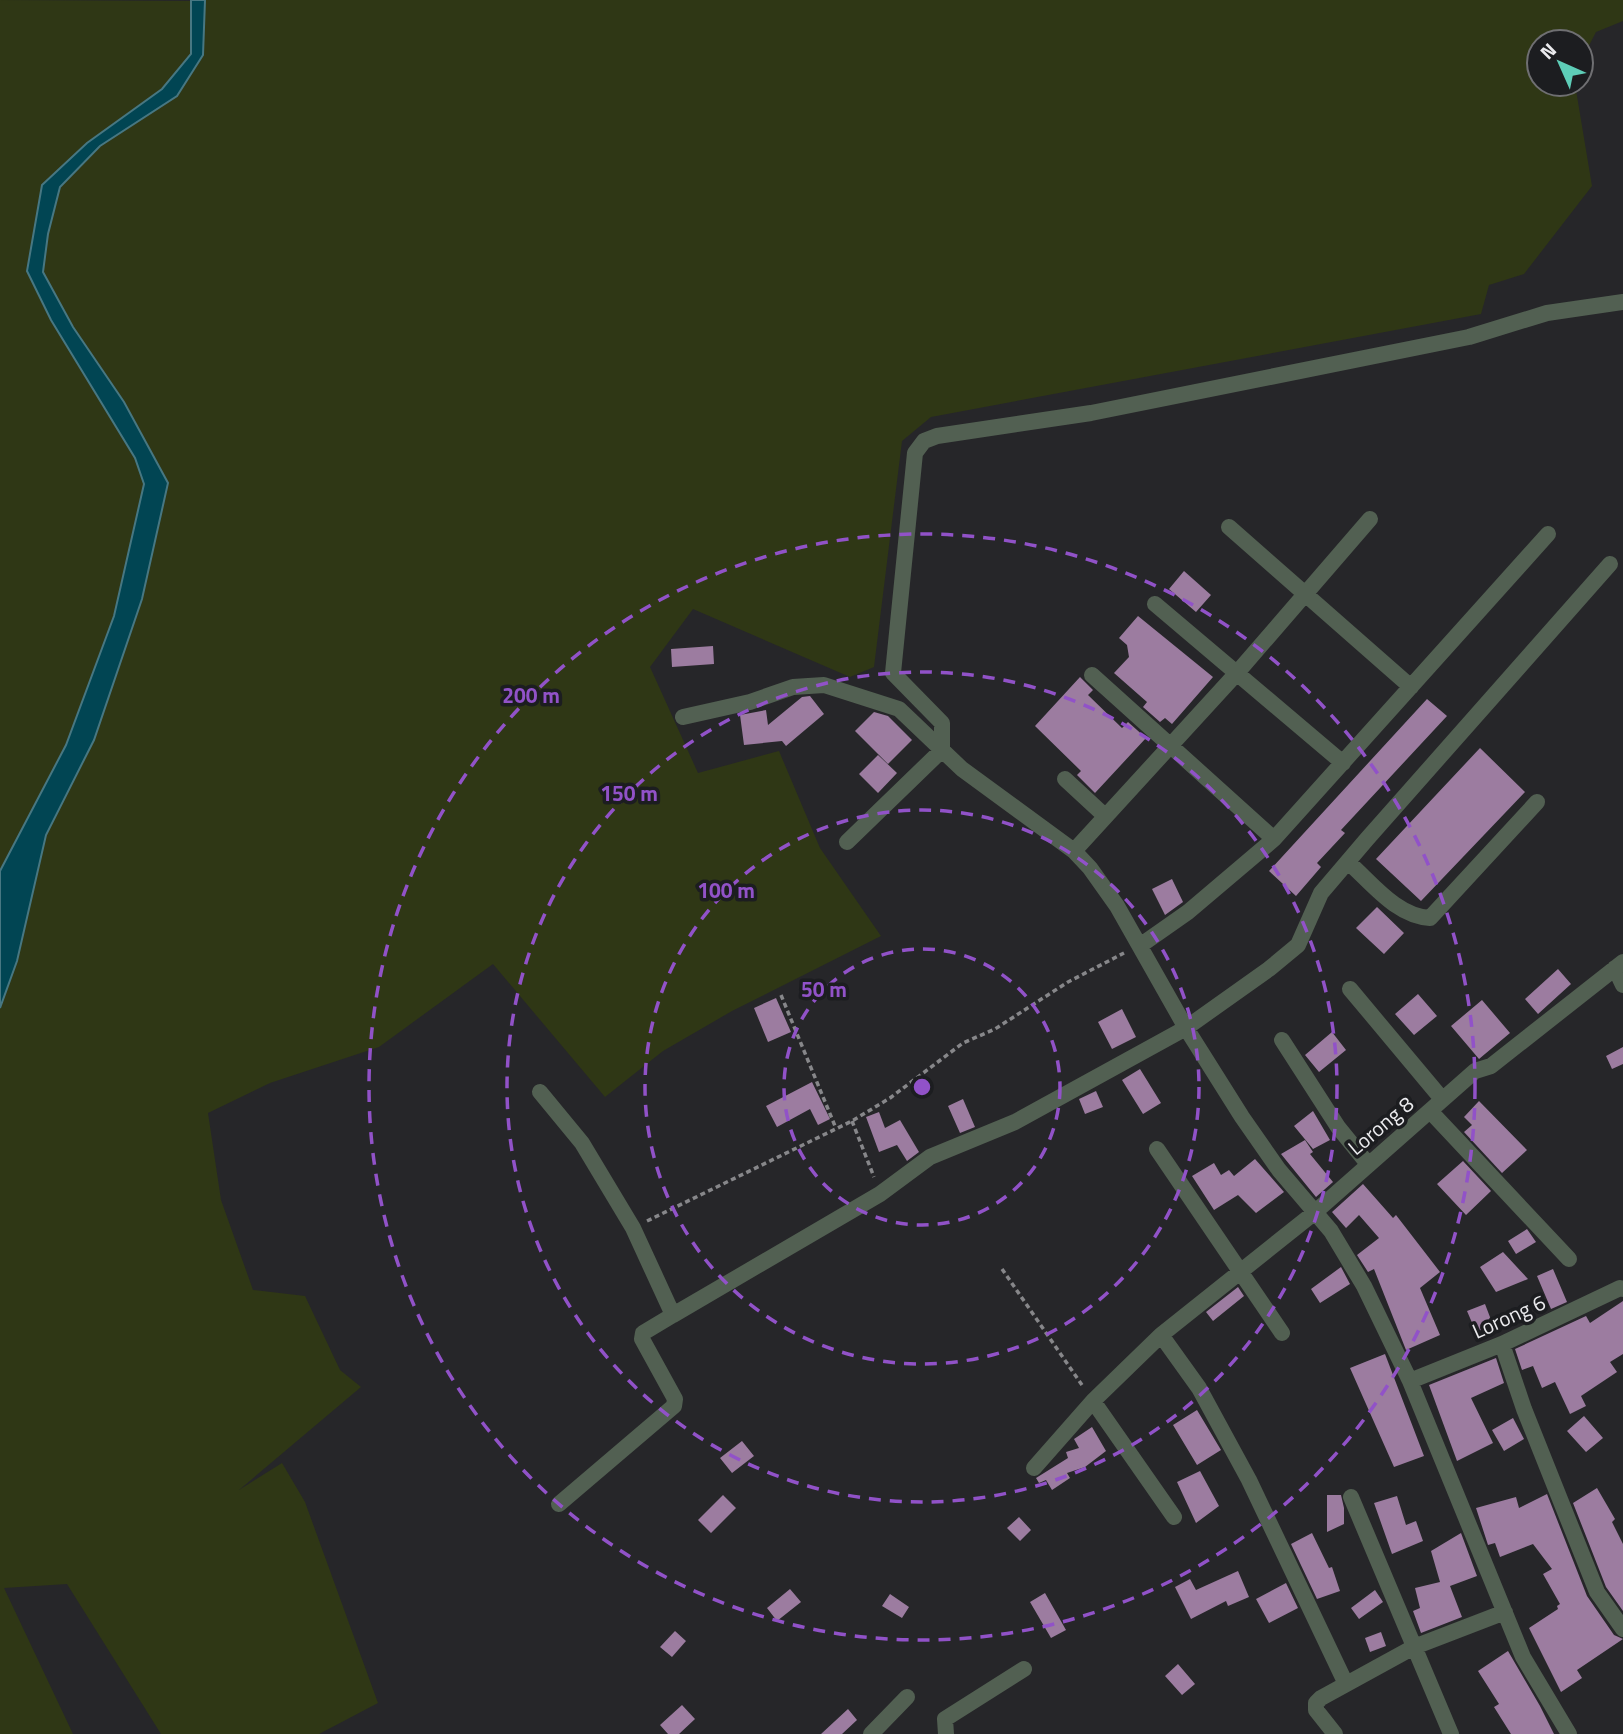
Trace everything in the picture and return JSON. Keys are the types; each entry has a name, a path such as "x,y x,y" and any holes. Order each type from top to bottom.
{"street":[{"path":"848,842 942,750 942,723 893,673 915,453 924,441 937,436 1105,411 1469,337 1547,313 1623,302"},
{"path":"1074,851 1236,674 1370,519"},
{"path":"1229,527 1411,687"},
{"path":"1140,945 1188,912 1274,839 1548,534"},
{"path":"559,1504 668,1415 674,1406 675,1399 642,1339 643,1333 880,1194 930,1157 1015,1122 1186,1028 1298,945 1321,893 1610,564"},
{"path":"1155,604 1343,763"},
{"path":"1092,675 1274,839"},
{"path":"683,717 750,702 793,687 824,685 898,709 984,787 1074,851 1112,898 1186,1028 1249,1128 1331,1231 1364,1286 1410,1381 1523,1657 1569,1734"},
{"path":"1065,779 1105,816"},
{"path":"1348,862 1402,911 1414,917 1430,918 1537,802"},
{"path":"1619,965 1623,985"},
{"name":"Lorong 8","path":"1034,1468 1093,1401 1161,1335 1314,1213 1475,1071 1491,1066 1619,965"},
{"path":"1350,989 1437,1106 1569,1259"},
{"path":"1282,1040 1338,1127 1368,1164"},
{"path":"540,1092 582,1143 633,1228 673,1315"},
{"path":"1157,1149 1282,1334"},
{"name":"Lorong 6","path":"1410,1381 1502,1344 1619,1287 1623,1289"},
{"path":"1161,1335 1199,1388 1238,1459 1346,1684"},
{"path":"1502,1344 1597,1592 1623,1629"},
{"path":"1093,1401 1174,1517"},
{"path":"1351,1497 1451,1734"},
{"path":"1335,1734 1316,1710 1316,1703 1414,1647 1505,1612"},
{"path":"946,1734 945,1719 1024,1669"},
{"path":"871,1734 907,1697"}],"path":[{"path":"633,1228 835,1126 852,1121 890,1098 963,1043 995,1029 1068,982 1140,945"},
{"path":"781,995 835,1126"},
{"path":"852,1121 880,1194"},
{"path":"1002,1269 1093,1401"}],"green space":[{"path":"0,0 191,1 191,54 162,89 87,143 42,185 27,271 51,320 135,458 144,484 114,616 66,745 0,871"},
{"path":"205,0 1623,0 1623,21 1595,34 1595,28 1525,28 1525,98 1577,98 1592,186 1524,274 1489,285 1481,314 931,417 902,441 874,667 850,677 693,609 650,667 698,773 779,751 820,848 881,936 732,1011 663,1051 605,1097 493,964 379,1047 270,1083 208,1113 221,1200 253,1290 305,1296 340,1370 361,1387 239,1490 282,1463 305,1502 378,1703 319,1734 161,1734 67,1584 4,1588 73,1734 0,1734 0,1008 17,961 46,835 94,740 142,599 168,483 124,402 73,327 43,272 48,234 60,187 100,146 177,96 203,55"}],"water":[{"path":"191,0 205,0 203,55 177,96 100,146 60,187 48,234 43,272 73,327 124,402 168,483 142,599 94,740 46,835 17,961 0,1008 0,871 66,745 114,616 144,484 135,458 51,320 27,271 42,185 87,143 162,89 191,54"}],"building":[{"path":"1184,571 1211,595 1196,612 1169,589"},
{"path":"1138,616 1213,677 1172,724 1165,718 1160,722 1143,707 1147,702 1114,673 1129,657 1127,645 1119,638"},
{"path":"713,646 714,664 672,667 671,649"},
{"path":"1080,677 1093,690 1088,695 1122,728 1128,722 1146,738 1095,793 1077,775 1081,771 1035,726"},
{"path":"810,696 824,714 786,746 782,741 744,745 740,715 766,710 768,725 802,697"},
{"path":"1427,699 1447,716 1341,830 1345,833 1317,863 1321,867 1296,896 1269,871"},
{"path":"874,712 888,716 912,740 888,764 855,731"},
{"path":"1480,748 1525,792 1421,901 1376,859"},
{"path":"878,755 897,773 878,793 859,774"},
{"path":"1172,879 1183,902 1165,915 1152,889"},
{"path":"1377,907 1404,933 1384,954 1356,928"},
{"path":"1558,969 1571,984 1538,1014 1525,999"},
{"path":"1418,994 1437,1016 1414,1035 1395,1014"},
{"path":"776,998 791,1032 768,1042 754,1008"},
{"path":"1482,1000 1510,1033 1479,1059 1451,1026"},
{"path":"1122,1009 1136,1037 1112,1049 1098,1022"},
{"path":"1332,1032 1346,1050 1319,1072 1305,1055"},
{"path":"1623,1047 1623,1064 1612,1069 1606,1056"},
{"path":"1140,1069 1161,1103 1143,1114 1122,1080"},
{"path":"812,1082 830,1119 818,1125 810,1109 777,1127 766,1106"},
{"path":"1096,1091 1103,1107 1085,1114 1079,1099"},
{"path":"963,1099 975,1127 960,1133 948,1106"},
{"path":"1479,1101 1527,1150 1502,1173 1464,1132 1472,1125 1464,1117"},
{"path":"1313,1111 1330,1140 1313,1149 1294,1126"},
{"path":"879,1112 885,1128 900,1120 919,1152 907,1161 897,1145 879,1152 866,1117"},
{"path":"1305,1140 1313,1152 1310,1154 1333,1182 1316,1197 1281,1154"},
{"path":"1255,1159 1284,1192 1256,1213 1238,1195 1214,1210 1192,1176 1214,1163 1221,1175 1229,1170 1234,1176"},
{"path":"1463,1161 1491,1191 1466,1215 1437,1184"},
{"path":"1363,1184 1393,1218 1396,1215 1440,1272 1420,1288 1440,1335 1406,1350 1374,1269 1368,1272 1357,1255 1379,1238 1359,1215 1346,1228 1332,1212"},
{"path":"1527,1229 1536,1242 1516,1254 1508,1241"},
{"path":"1503,1252 1528,1279 1496,1292 1480,1267"},
{"path":"1341,1267 1350,1284 1320,1303 1311,1289"},
{"path":"1553,1269 1567,1302 1551,1309 1537,1276"},
{"path":"1238,1287 1244,1296 1213,1321 1206,1312"},
{"path":"1623,1301 1623,1354 1610,1362 1617,1372 1581,1396 1586,1406 1570,1414 1555,1382 1542,1388 1533,1366 1522,1370 1515,1349 1586,1316 1590,1323"},
{"path":"1485,1304 1493,1325 1476,1332 1467,1311"},
{"path":"1385,1354 1424,1456 1394,1467 1350,1368"},
{"path":"1496,1358 1504,1383 1471,1398 1493,1443 1457,1461 1429,1385"},
{"path":"1197,1410 1221,1450 1197,1465 1173,1425"},
{"path":"1584,1416 1603,1438 1586,1452 1567,1431"},
{"path":"1513,1418 1524,1439 1504,1451 1492,1430"},
{"path":"1092,1427 1106,1451 1085,1467 1067,1473 1070,1478 1052,1490 1046,1480 1039,1483 1036,1478 1068,1458 1066,1452 1079,1448 1074,1439"},
{"path":"742,1441 754,1456 732,1473 720,1458"},
{"path":"1200,1471 1219,1506 1196,1523 1177,1482"},
{"path":"1597,1488 1615,1519 1612,1522 1623,1544 1623,1611 1606,1587 1573,1503"},
{"path":"1547,1494 1587,1596 1614,1635 1623,1639 1577,1670 1582,1678 1561,1692 1529,1628 1558,1609 1560,1604 1543,1574 1552,1569 1533,1544 1500,1557 1495,1543 1488,1545 1476,1508 1516,1497 1519,1508"},
{"path":"723,1495 736,1508 711,1533 698,1520"},
{"path":"1327,1495 1341,1495 1344,1524 1327,1532"},
{"path":"1397,1496 1406,1525 1416,1521 1423,1541 1392,1554 1374,1503"},
{"path":"1019,1517 1031,1530 1020,1541 1007,1528"},
{"path":"1312,1533 1329,1568 1332,1567 1340,1591 1317,1599 1291,1544"},
{"path":"1461,1533 1477,1576 1450,1586 1462,1617 1421,1633 1413,1611 1420,1608 1415,1588 1440,1582 1431,1551"},
{"path":"1238,1571 1249,1597 1228,1606 1226,1601 1191,1619 1175,1587 1190,1579 1196,1590"},
{"path":"1286,1583 1298,1608 1269,1623 1256,1599"},
{"path":"790,1589 801,1602 777,1621 767,1608"},
{"path":"1375,1590 1383,1602 1359,1619 1351,1608"},
{"path":"1045,1593 1066,1630 1051,1638 1030,1602"},
{"path":"890,1594 909,1607 902,1618 882,1606"},
{"path":"675,1631 686,1641 672,1657 660,1647"},
{"path":"1381,1632 1386,1646 1370,1652 1365,1638"},
{"path":"1508,1651 1554,1734 1511,1734 1494,1707 1499,1704 1478,1671"},
{"path":"1178,1664 1195,1684 1182,1695 1165,1676"},
{"path":"682,1705 695,1719 679,1734 668,1734 660,1725"},
{"path":"848,1709 857,1720 842,1734 821,1734"}]}
